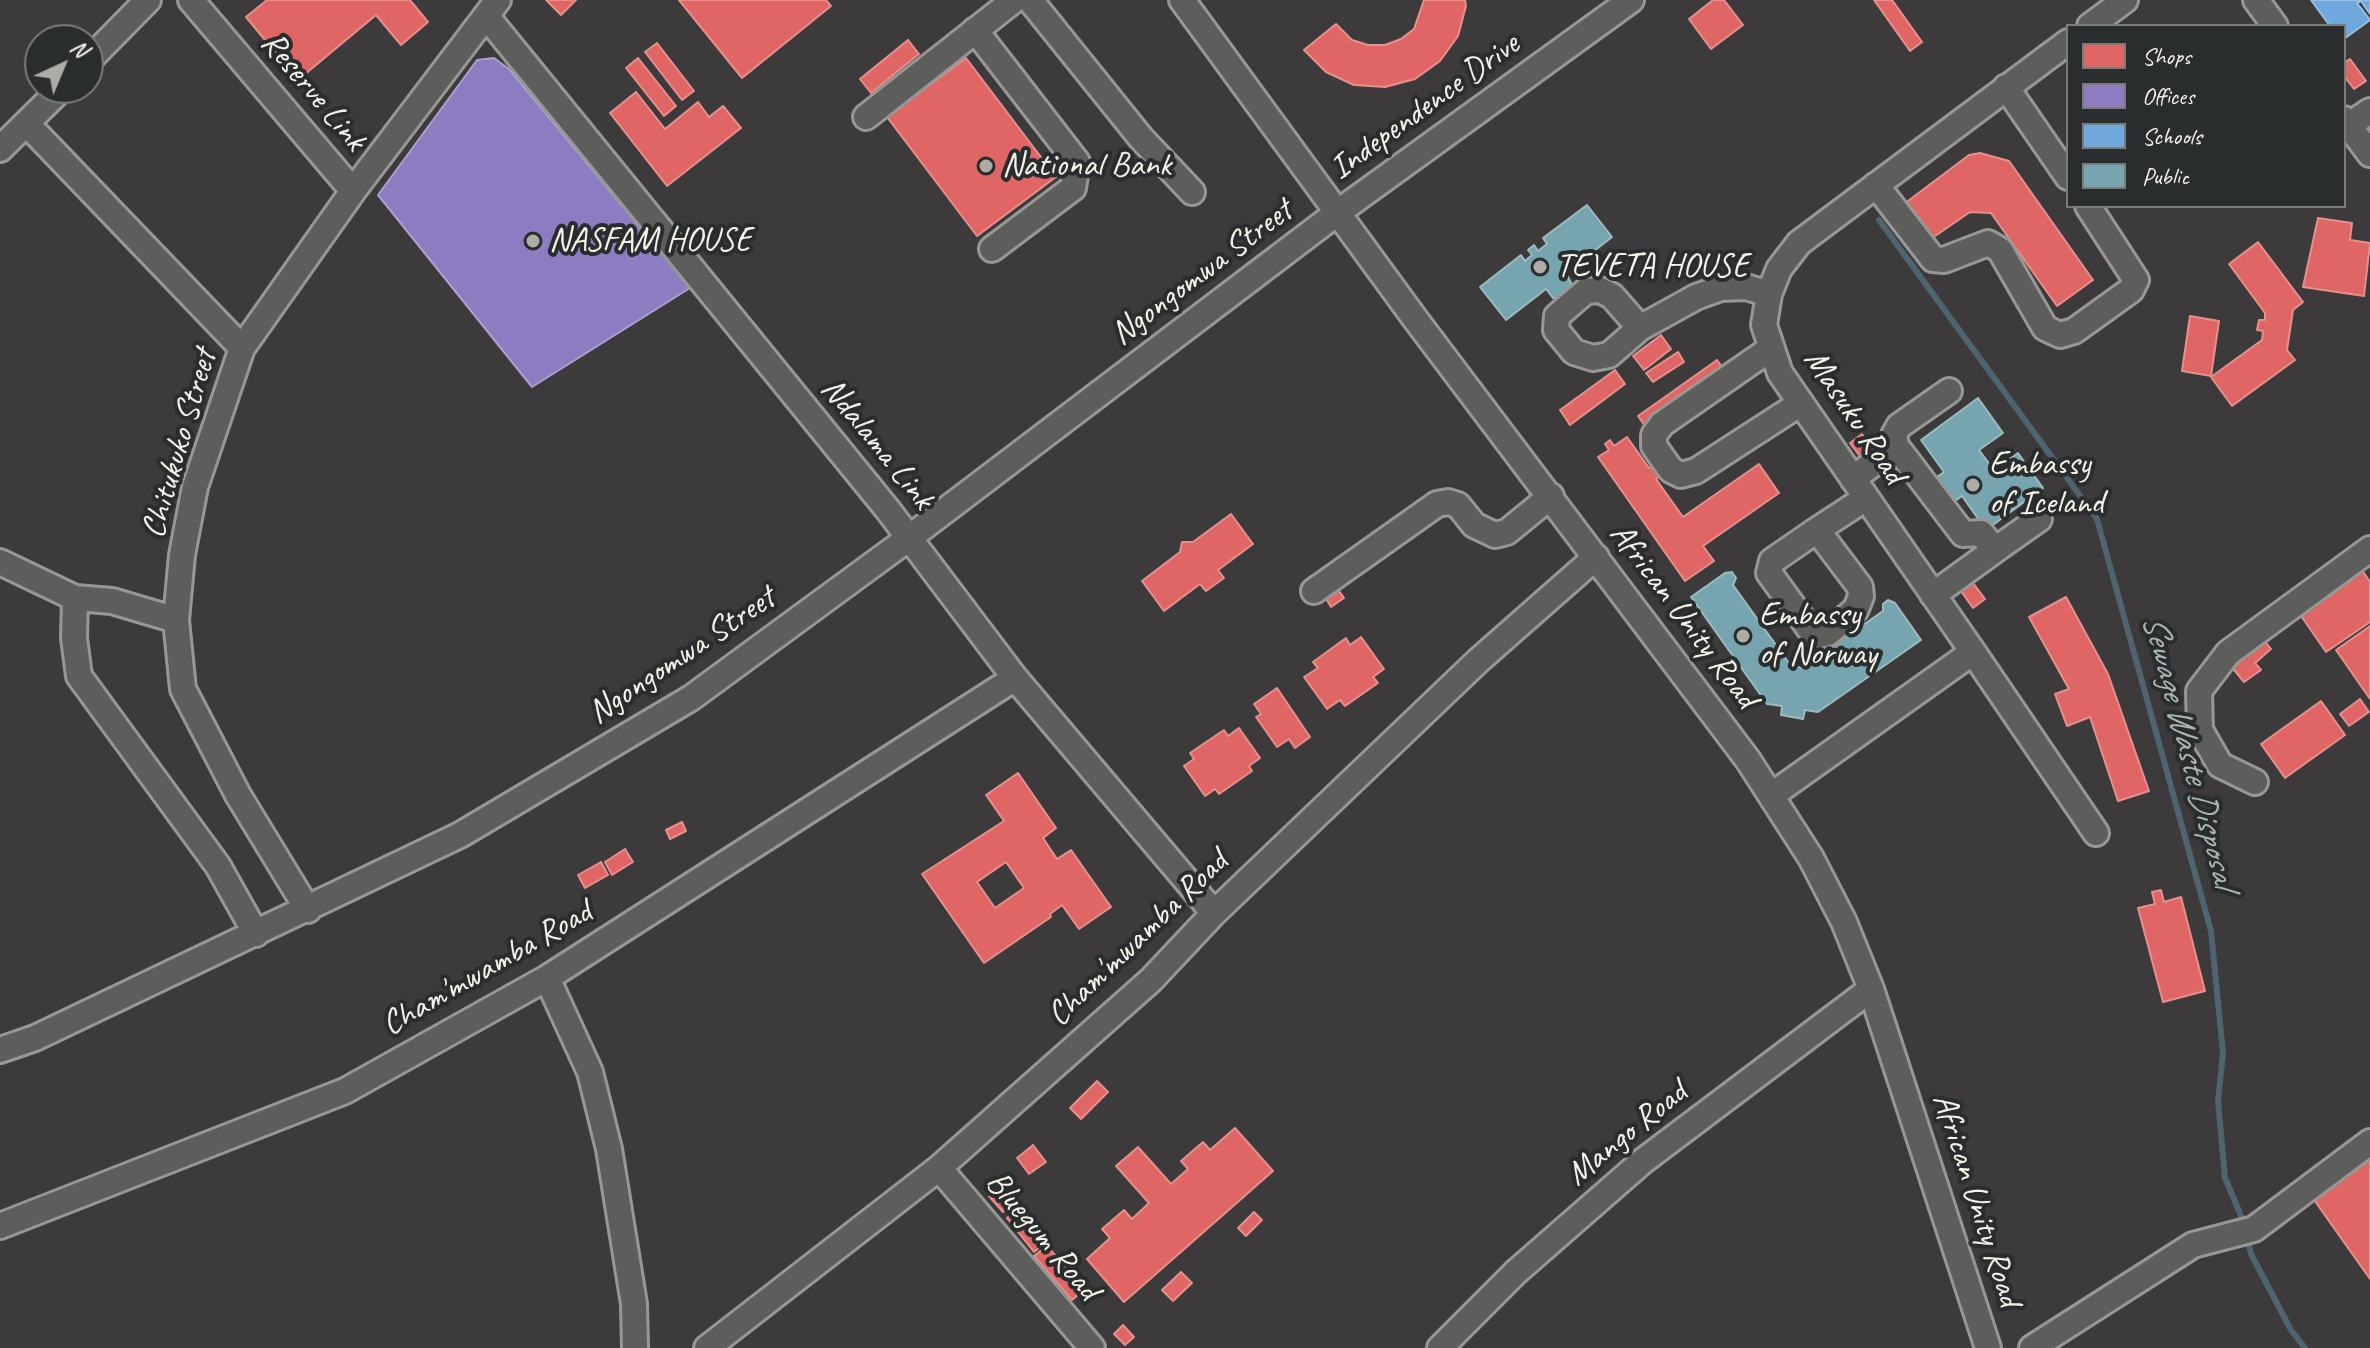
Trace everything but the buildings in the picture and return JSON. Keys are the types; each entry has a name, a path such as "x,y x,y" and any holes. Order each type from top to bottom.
{"street":[{"path":"104,45 148,0"},
{"name":"Reserve Link","path":"191,0 353,191"},
{"path":"866,117 1014,0"},
{"path":"1030,0 1141,138 1192,192"},
{"name":"African Unity Road","path":"1182,0 1337,213 1772,795 1844,922 1871,989 1988,1348"},
{"name":"Independence Drive","path":"1337,213 1631,0"},
{"path":"2093,24 2125,0"},
{"path":"2256,0 2274,24"},
{"name":"Chitukuko Street","path":"308,910 238,795 183,689 176,620 182,555 195,487 242,348 353,191 493,9"},
{"name":"Ndalama Link","path":"493,9 909,538 1015,678 1214,913"},
{"path":"975,30 1077,162 1073,188 992,249"},
{"name":"Masuku Road","path":"2066,43 1799,243 1779,269 1769,294 1764,325 1780,373 2096,833"},
{"path":"2006,87 2066,174"},
{"path":"0,149 46,104"},
{"path":"2370,111 2346,122 2370,154"},
{"path":"27,124 242,348"},
{"path":"1876,185 1933,259 1944,260 1988,243 2000,250 2045,328 2060,335 2074,331 2108,307 2131,290 2136,280 2089,208"},
{"name":"Ngongomwa Street","path":"0,1050 35,1038 460,835 691,698 909,538 1337,213"},
{"path":"1640,328 1696,297 1721,288 1746,287 1769,294"},
{"path":"1770,349 1662,424 1654,435 1654,446 1671,470 1681,475 1696,471 1801,403"},
{"path":"1949,391 1899,426 1894,435 1896,446 1956,529 1963,534 1981,533 1995,550"},
{"path":"1817,530 1860,488 1896,446"},
{"path":"1314,591 1437,504 1448,502 1458,505 1474,525 1495,535 1507,532 1551,496"},
{"path":"1933,595 2039,519"},
{"path":"2255,782 2220,765 2200,730 2199,691 2228,653 2370,549"},
{"name":"Cham'mwamba Road","path":"707,1348 939,1168 1151,980 1214,913 1479,660 1596,557"},
{"path":"0,562 75,598 112,601 176,620"},
{"path":"75,598 74,638 79,676 218,866 256,934"},
{"path":"1772,795 1973,652"},
{"name":"Cham'mwamba Road","path":"0,1226 345,1091 547,978 1015,678"},
{"path":"547,978 590,1072 609,1149 634,1304 635,1348"},
{"name":"Mango Road","path":"1440,1348 1516,1272 1643,1161 1871,989"},
{"path":"2032,1348 2193,1245 2254,1229 2370,1142"},
{"name":"Bluegum Road","path":"939,1168 1092,1348"}],"shaded area":[{"path":"0,0 2370,0 2370,1348 0,1348"}],"waterway":[{"name":"Sewage Waste Disposal","path":"1879,220 2097,519 2211,931 2223,1053 2218,1101 2225,1178 2245,1225"},
{"name":"Sewage Waste Disposal","path":"2247,1236 2251,1254 2291,1330 2305,1348"}],"place":[{"name":"National Bank","path":"986,166"},
{"name":"NASFAM HOUSE","path":"533,241"},
{"name":"TEVETA HOUSE","path":"1540,267"},
{"name":"Embassy of Iceland","path":"1973,485"},
{"name":"Embassy of Norway","path":"1743,636"}]}
